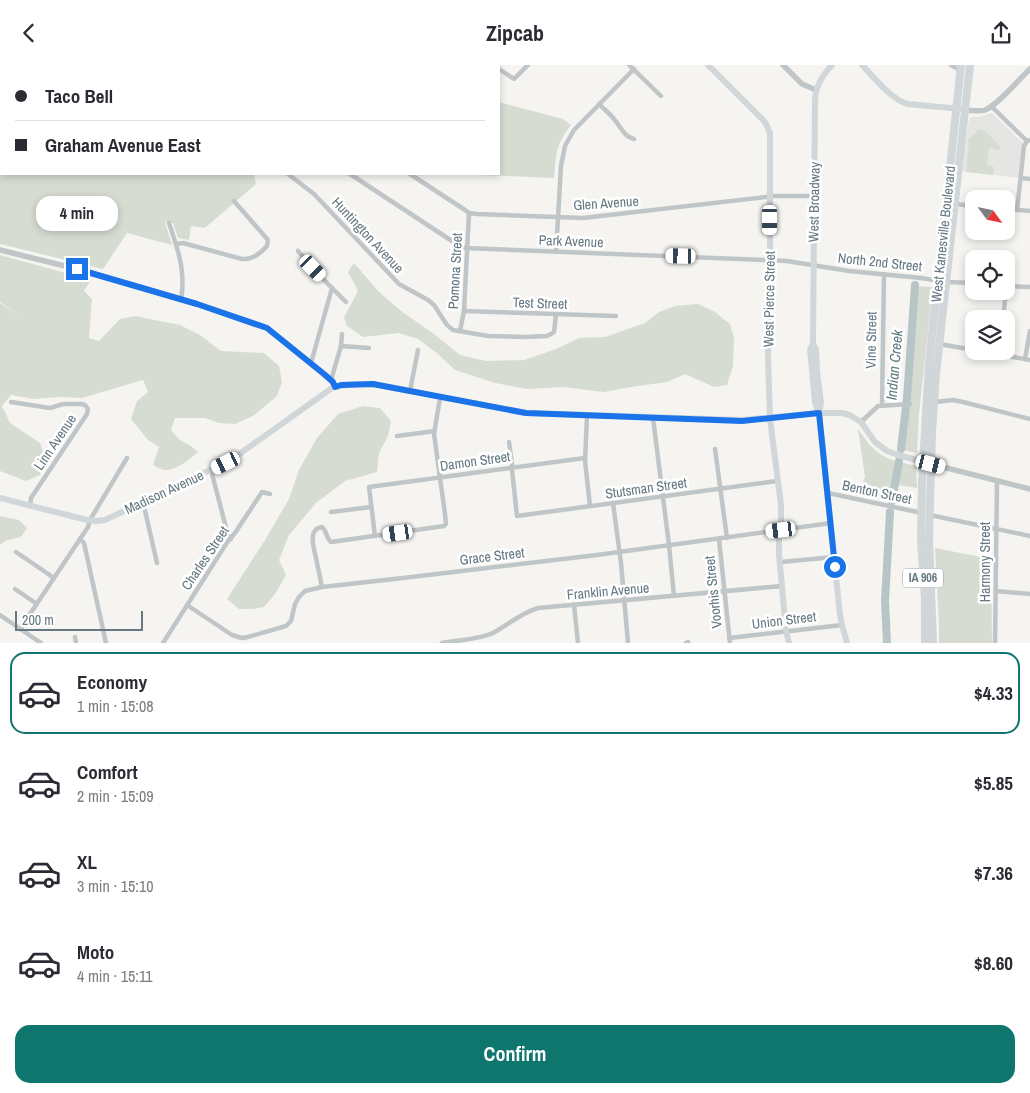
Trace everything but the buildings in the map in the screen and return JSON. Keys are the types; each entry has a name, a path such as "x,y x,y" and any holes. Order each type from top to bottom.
{"main road":[{"name":"West Pierce Street","path":"708,65 763,120 768,128 770,138 768,356 770,419 781,505 781,530 779,538 786,631 789,643"},
{"name":"West Broadway","path":"832,65 821,79 816,90 815,102 813,345 810,349 811,372 815,403 819,413 842,625 848,643"},
{"path":"862,65 901,102 961,109"},
{"name":"West Kanesville Boulevard","path":"930,402 929,364 942,281 961,109 970,65"},
{"name":"West Kanesville Boulevard","path":"961,68 961,109"},
{"name":"West Kanesville Boulevard","path":"930,402 939,344 942,281"},
{"path":"328,390 331,380"},
{"name":"Madison Avenue","path":"0,498 90,520 105,520 231,460 328,390 341,385 373,384 526,413 742,421 819,413 842,413 850,415 861,422"},
{"name":"IA 906","path":"925,643 929,539 926,514 930,402"},
{"path":"861,422 881,447 892,453 927,463"},
{"name":"IA 906","path":"927,583 933,643"}],"street":[{"path":"500,70 514,79 528,65"},
{"path":"629,65 661,96"},
{"path":"783,65 802,83 816,90"},
{"path":"951,65 961,68"},
{"path":"556,252 561,166 565,147 574,130 634,69"},
{"path":"961,109 982,111 991,106 1030,69"},
{"path":"599,104 618,123 626,135 634,139"},
{"path":"991,106 1028,141 1024,146 1017,210 1030,211"},
{"name":"Huntington Avenue","path":"289,175 314,194 399,284 428,300 437,309 450,328 488,336 524,337 547,335 554,332 556,315"},
{"name":"Park Avenue","path":"352,175 467,249 770,259 813,265"},
{"name":"Glen Avenue","path":"412,175 469,213 477,214 590,217 770,196 814,196"},
{"path":"1021,178 1030,179"},
{"path":"176,244 183,243 245,260 257,255 267,246 268,240 234,201"},
{"path":"950,204 965,205"},
{"name":"Pomona Street","path":"460,331 464,311 469,213"},
{"path":"169,223 180,254 184,279 182,300"},
{"path":"0,250 53,263 182,300 267,328 331,380 335,387"},
{"path":"298,251 346,302"},
{"name":"North 2nd Street","path":"813,265 849,271 965,282"},
{"name":"Vine Street","path":"882,406 884,275"},
{"path":"1015,286 1030,287"},
{"path":"311,363 332,288"},
{"name":"Test Street","path":"464,311 616,316"},
{"path":"1015,356 1028,359 1030,331"},
{"path":"331,380 342,335"},
{"path":"939,344 965,348"},
{"path":"340,345 369,348"},
{"path":"410,391 418,350"},
{"path":"322,587 312,543 316,528 322,527 331,542 444,526 446,524 434,431 440,397"},
{"path":"930,402 953,400 1030,419"},
{"name":"Linn Avenue","path":"11,402 50,408 64,404 81,403 88,409 87,414 40,483 31,498 30,505"},
{"path":"861,422 875,409 882,406 907,404"},
{"path":"587,416 585,458 590,507"},
{"path":"653,418 674,596"},
{"path":"397,436 434,431"},
{"path":"509,442 512,468"},
{"name":"Voorhis Street","path":"715,449 727,537"},
{"path":"20,629 88,527 90,520 128,458"},
{"name":"Damon Street","path":"371,507 369,487 585,458"},
{"path":"927,463 1030,489"},
{"name":"Stutsman Street","path":"512,468 517,516 777,481"},
{"path":"211,470 228,535 231,539"},
{"name":"Harmony Street","path":"996,643 997,480"},
{"name":"Charles Street","path":"163,643 262,492 270,494"},
{"name":"Benton Street","path":"828,493 1030,536"},
{"path":"143,502 156,563"},
{"path":"613,503 628,643"},
{"path":"332,512 371,507 375,536"},
{"name":"Grace Street","path":"187,605 232,635 242,638 286,626 291,621 295,604 299,597 305,591 322,587 619,552 831,523"},
{"path":"80,539 84,543 106,643"},
{"name":"Voorhis Street","path":"720,539 730,641"},
{"path":"16,552 54,578"},
{"path":"781,562 834,557"},
{"name":"Franklin Avenue","path":"442,643 487,635 531,610 538,608 782,586"},
{"path":"15,589 37,604"},
{"path":"996,591 1030,594"},
{"path":"574,605 578,643"},
{"path":"0,615 41,643"},
{"name":"Union Street","path":"730,641 786,631 842,625"},
{"path":"75,637 76,643"}],"shaded area":[{"path":"500,102 563,119 571,125 562,138 558,150 554,178 482,175 500,175"},
{"path":"992,113 1023,143 1018,178 962,171 969,119"},
{"path":"979,129 984,130 1001,147 999,150 989,148 987,165 994,167 993,175 966,172 969,143 967,141"},
{"path":"0,175 254,175 256,184 205,228 191,226 189,240 178,238 173,223 165,222 172,245 127,233 103,269 0,244"},
{"path":"0,255 91,280 84,291 92,299 89,338 99,341 120,319 135,316 180,325 200,335 221,351 264,353 279,366 282,382 277,396 253,416 235,424 219,423 205,418 175,418 171,430 180,440 198,452 178,467 164,470 153,465 159,447 148,440 131,419 137,401 148,392 143,380 82,398 34,399 11,395 2,406 10,423 40,443 46,460 40,475 26,481 0,471 0,303 19,315 0,302"},
{"path":"354,263 379,292 460,355 486,361 524,360 556,349 579,338 605,337 645,323 659,312 675,306 698,304 715,312 730,324 734,338 733,366 727,385 714,387 685,374 667,382 604,392 563,387 527,389 495,383 455,370 418,339 399,333 363,337 347,326 344,317 358,291 348,272"},
{"path":"913,286 933,287 919,413 917,453 898,449 907,408"},
{"path":"363,406 380,408 391,421 388,436 379,453 377,472 345,481 316,503 289,535 279,560 286,575 275,594 264,607 239,609 227,599 289,499 299,470 317,438 338,414"},
{"path":"858,429 871,446 883,455 896,461 916,466 917,488 898,485 895,499 865,496 863,480 865,477"},
{"path":"0,516 19,520 27,528 21,537 5,541 0,545"},
{"path":"935,548 991,559 992,643 939,643"}],"waterway":[{"name":"Indian Creek","path":"901,449 907,398 915,285"},
{"name":"Indian Creek","path":"892,501 899,461"},
{"name":"Indian Creek","path":"887,643 885,601 890,512"}],"route":[{"path":"77,269 197,304 267,328 324,374 333,382 335,387 341,385 373,384 526,413 742,421 819,413 835,567"}]}
